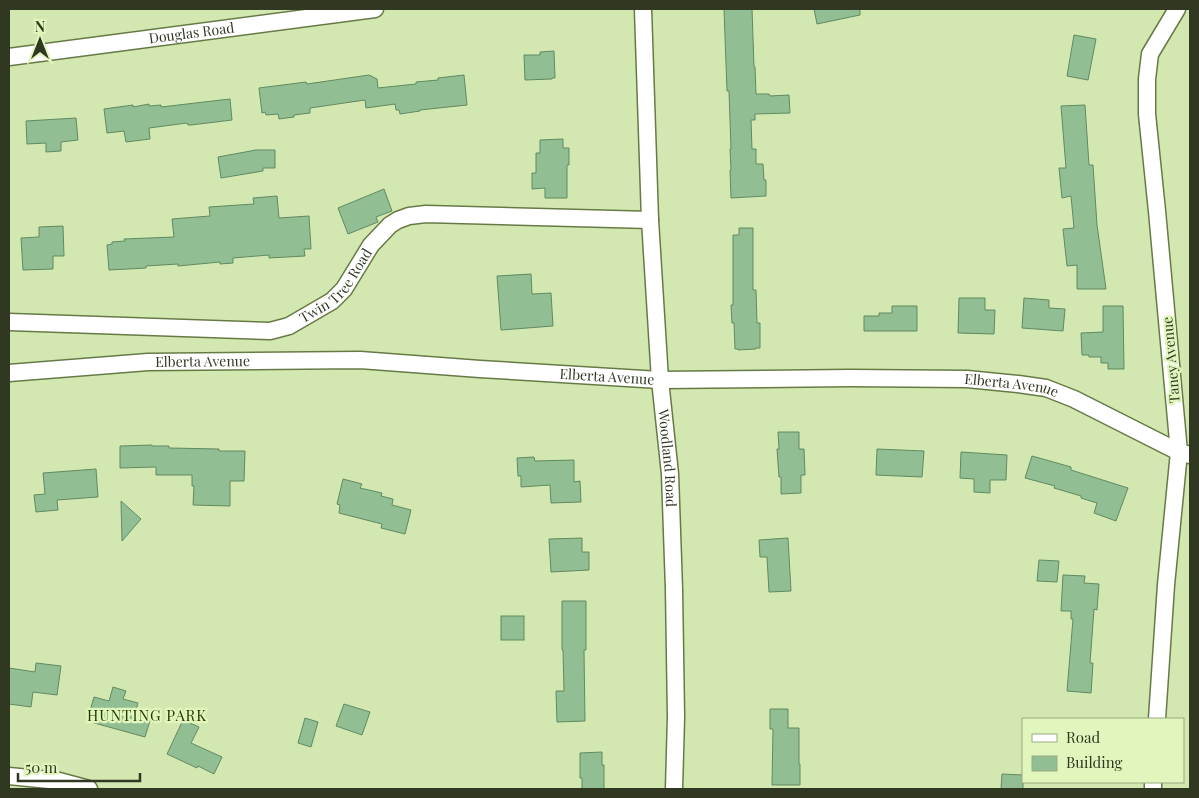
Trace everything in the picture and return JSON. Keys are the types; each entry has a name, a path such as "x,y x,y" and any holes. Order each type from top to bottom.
{"street":[{"name":"Douglas Road","path":"9,57 375,9"},
{"name":"Woodland Road","path":"642,9 650,220 660,380 670,474 676,718 674,789"},
{"name":"Taney Avenue","path":"1157,718 1166,585 1184,453 1147,114 1147,80 1150,54 1177,9"},
{"name":"Twin Tree Road","path":"9,322 270,330 289,326 332,300 344,289 372,245 390,225 409,216 426,214 650,220"},
{"name":"Elberta Avenue","path":"9,373 148,362 360,360 660,380 957,378 1046,388 1074,399 1184,453"},
{"path":"9,776 59,780 89,789"}],"building":[{"path":"724,9 752,9 756,94 769,94 770,96 789,95 790,113 755,114 755,120 751,120 752,149 756,149 756,164 763,164 766,196 731,198 729,91 727,91"},
{"path":"814,9 860,9 860,15 817,24"},
{"path":"1074,35 1096,39 1088,80 1067,76"},
{"path":"554,51 555,78 525,80 524,55 540,55 540,52"},
{"path":"369,75 377,79 378,88 416,84 416,82 464,75 467,105 400,114 399,110 396,110 395,104 366,108 365,100 310,108 310,113 279,119 278,114 266,115 265,112 262,113 259,88 306,82 307,84"},
{"path":"230,99 232,120 149,128 150,139 126,142 124,131 107,133 104,109 149,104 149,106 161,105 161,107"},
{"path":"1085,105 1089,165 1093,165 1097,225 1106,289 1077,289 1077,265 1067,266 1063,229 1074,228 1071,196 1062,198 1059,168 1066,168 1061,106"},
{"path":"76,118 78,140 61,142 61,151 46,152 46,143 27,144 26,121"},
{"path":"563,139 563,148 569,148 567,198 545,198 545,188 532,189 532,173 536,173 536,153 540,153 540,140"},
{"path":"256,150 275,150 275,168 263,168 263,171 221,178 218,157"},
{"path":"384,189 392,211 376,217 378,222 348,234 338,208"},
{"path":"277,196 279,218 309,216 311,249 304,249 305,256 269,258 269,255 233,258 233,263 220,264 220,262 178,266 178,264 109,270 107,245 112,244 112,242 125,241 124,239 174,237 172,219 210,216 209,207 254,204 253,198"},
{"path":"63,226 64,256 53,256 53,269 23,270 21,238 39,237 39,227"},
{"path":"739,228 753,228 753,290 756,290 757,323 760,323 760,348 756,349 735,349 731,305 733,305 733,235 739,235"},
{"path":"531,274 532,294 551,293 553,326 501,330 497,276"},
{"path":"959,298 985,298 985,310 995,310 994,334 958,333"},
{"path":"1024,298 1049,300 1049,308 1065,309 1063,331 1022,328"},
{"path":"892,306 917,306 917,331 864,331 864,316 879,316 879,313 892,313"},
{"path":"1103,306 1123,306 1124,369 1108,369 1108,363 1101,363 1101,357 1082,355 1081,333 1103,332"},
{"path":"778,432 799,432 799,449 804,449 805,475 801,475 801,493 781,494 781,477 779,477 777,449 779,449"},
{"path":"120,446 169,446 169,448 245,451 244,481 230,481 230,506 193,505 194,486 192,486 192,475 156,475 156,467 120,468"},
{"path":"877,449 924,451 922,477 876,475"},
{"path":"961,452 1007,455 1006,480 990,480 990,493 974,492 974,479 960,478"},
{"path":"1032,456 1071,467 1071,470 1128,488 1116,521 1094,513 1097,503 1054,488 1055,486 1025,478"},
{"path":"534,457 535,461 574,460 574,482 580,481 581,502 551,503 550,485 521,487 521,476 518,476 517,458"},
{"path":"96,469 98,497 57,500 58,510 36,512 34,495 45,494 43,473"},
{"path":"343,479 362,484 360,488 382,493 381,496 393,499 392,505 411,510 405,534 381,528 382,524 339,513 340,505 337,504"},
{"path":"121,501 141,519 122,541"},
{"path":"582,538 582,552 589,552 589,570 551,572 549,539"},
{"path":"788,538 791,591 769,592 767,557 760,557 759,540"},
{"path":"1039,560 1059,561 1057,582 1037,581"},
{"path":"1063,575 1085,576 1084,583 1099,584 1097,610 1094,609 1090,663 1093,663 1091,693 1067,691 1073,619 1071,619 1071,611 1061,611"},
{"path":"562,601 586,601 586,650 584,650 585,721 557,722 556,691 564,691"},
{"path":"501,616 524,616 524,640 501,640"},
{"path":"36,663 61,666 57,695 33,692 31,707 9,704 9,668 35,672"},
{"path":"113,687 126,691 123,699 138,703 136,710 152,714 145,737 87,721 94,697 109,701"},
{"path":"344,704 370,712 362,735 336,726"},
{"path":"770,709 788,709 788,728 799,728 800,785 772,785 773,729 770,729"},
{"path":"305,718 318,722 311,747 298,743"},
{"path":"183,720 199,727 191,743 222,757 214,774 167,754"},
{"path":"602,752 604,789 582,789 580,753"},
{"path":"1002,774 1022,775 1023,789 1001,789"}],"district":[{"name":"HUNTING PARK","path":"147,716"}]}
